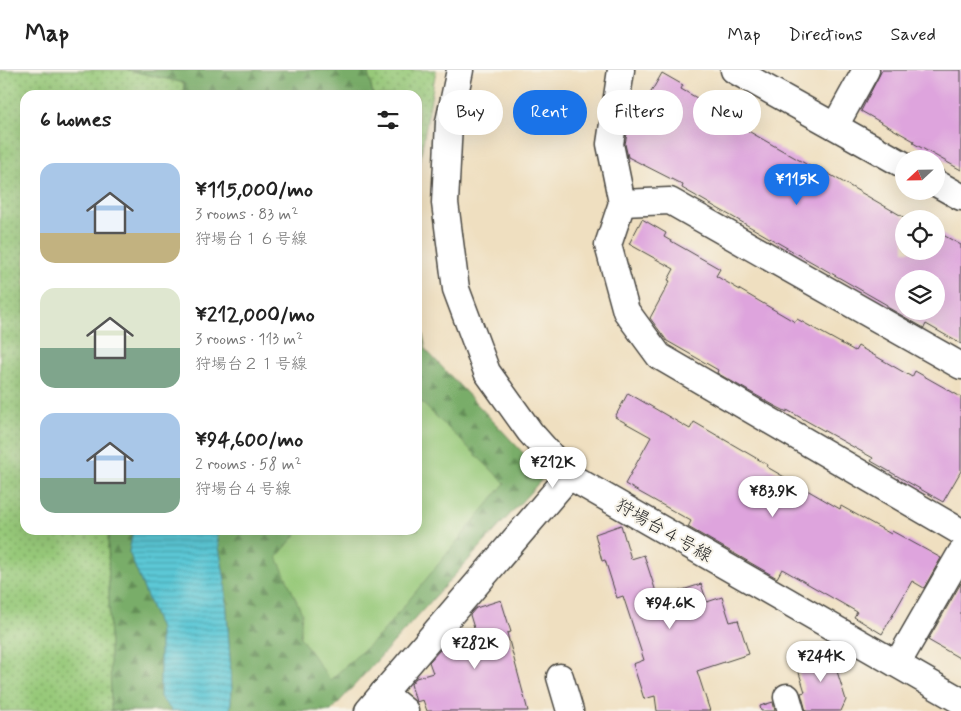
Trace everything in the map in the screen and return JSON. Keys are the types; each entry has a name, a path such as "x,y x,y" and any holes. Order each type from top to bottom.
{"street":[{"name":"狩場台４号線","path":"460,70 449,122 445,203 456,289 487,372 530,432 569,476 961,701"},
{"path":"621,70 610,144 622,203 608,245 626,311 659,356 961,532"},
{"path":"734,70 895,160"},
{"path":"835,126 866,70"},
{"path":"945,188 961,197"},
{"path":"622,203 670,201 961,366"},
{"path":"405,711 376,702 569,476"},
{"path":"897,664 961,554"},
{"path":"560,676 570,711"}],"green space":[{"path":"0,70 179,70 192,90 20,90 20,535 122,535 122,711 0,711"},
{"path":"128,70 369,70 368,74 372,90 183,90 184,83"},
{"path":"369,70 436,70 422,149 422,90 372,90 368,74"},
{"path":"422,329 426,350 545,476 331,711 230,711 232,690 225,581 217,535 422,535"},
{"path":"422,403 505,483 381,634 330,680 300,637 302,613 277,557 296,535 422,535"},
{"path":"110,535 132,535 129,552 160,629 160,697 172,711 111,711 108,540"}],"water":[{"path":"132,535 217,535 225,581 232,690 230,711 172,711 160,697 160,629 129,552"}],"building":[{"path":"882,70 961,70 961,170 945,161 945,150 925,150 913,143 914,141 861,111"},
{"path":"662,73 683,85 681,89 683,90 652,90"},
{"path":"683,90 693,96 693,135 755,135 813,168 815,166 895,212 895,260 945,260 945,236 961,245 961,344 926,324 924,328 910,320 945,320 945,270 895,270 895,312 887,307 887,305 682,188 683,185 628,157 625,144 627,135 683,135"},
{"path":"642,219 666,233 664,237 720,269 716,276 795,322 797,319 855,351 858,346 912,377 915,371 961,397 961,471 943,502 871,461 873,458 787,410 787,412 775,406 717,373 718,370 667,341 650,318 670,281 668,280 674,269 629,244"},
{"path":"628,393 690,429 694,422 840,509 841,506 891,534 892,531 941,558 924,588 912,581 882,634 854,617 857,612 782,569 777,578 688,527 691,521 625,484 651,437 615,417"},
{"path":"621,525 631,559 644,555 658,598 701,584 707,602 722,597 730,622 738,620 749,654 697,671 710,711 657,711 655,696 644,699 633,664 644,660 623,596 617,598 605,560 602,561 595,534"},
{"path":"961,583 961,659 928,640"},
{"path":"501,600 511,632 507,633 528,711 427,711 423,700 416,702 411,684 416,678 433,673 429,662 440,650 477,638 470,615 476,608"},
{"path":"830,649 846,700 841,711 806,711 801,693 805,692 795,660"},
{"path":"773,702 775,711 761,711 760,706"}]}
